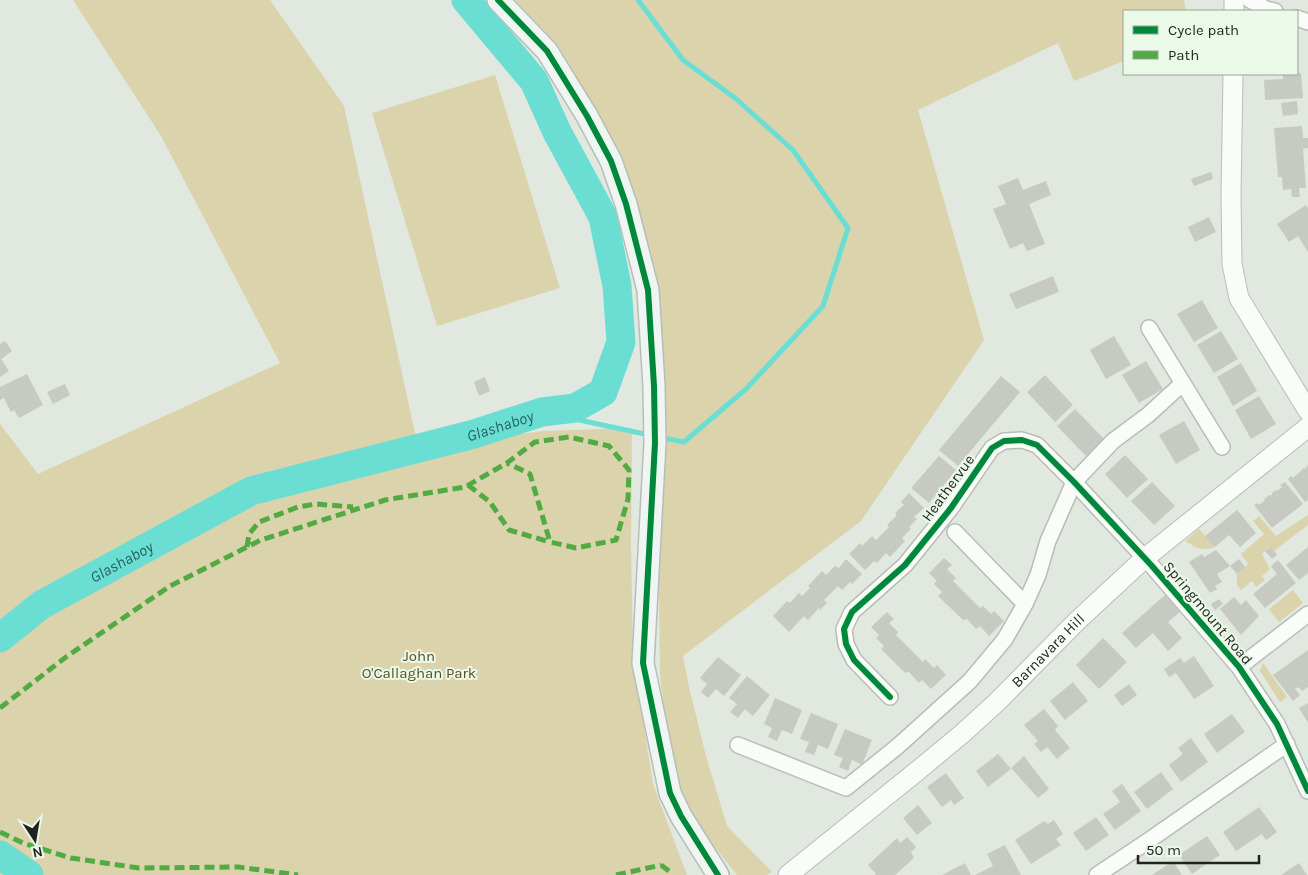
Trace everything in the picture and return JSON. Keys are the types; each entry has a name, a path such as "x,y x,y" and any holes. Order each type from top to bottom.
{"main road":[{"path":"498,0 547,51 587,116 611,161 626,204 648,290 654,386 655,443 643,663 670,793 681,816 718,875"}],"street":[{"path":"1250,0 1270,10"},
{"path":"1233,75 1232,264 1239,298 1308,410"},
{"path":"1149,328 1222,447"},
{"path":"738,745 846,788 898,746 970,681 1005,639 1025,604 1038,575 1048,540 1074,482 1113,441 1148,416 1183,383"},
{"name":"Barnavara Hill","path":"788,875 963,733 997,702 1077,621 1145,558 1308,427"},
{"name":"Heathervue","path":"890,697 854,660 846,644 844,629 852,612 905,565 951,508 992,448 1004,441 1022,440 1037,445 1145,558"},
{"path":"955,532 1025,604"},
{"name":"Springmount Road","path":"1145,558 1239,667 1277,724 1308,791"},
{"name":"Springmount Road","path":"1239,667 1308,614"},
{"path":"1107,873 1287,744"}],"green space":[{"name":"John O'Callaghan Park","path":"73,0 270,0 344,106 418,447 543,431 632,428 631,545 633,657 653,784 687,875 29,875 18,867 4,861 24,875 0,875 0,644 152,543 41,594 0,633 0,424 38,474 280,363 161,136"},
{"path":"515,0 1184,0 1186,10 1123,10 1123,61 1074,81 1058,43 918,110 984,340 861,521 683,656 706,756 727,826 772,872 766,875 737,875 692,819 681,799 667,746 660,673 657,430 652,288 622,156 559,47"},
{"path":"495,75 560,288 437,326 372,113"},
{"path":"1308,515 1308,525 1274,551 1270,547 1262,554 1270,569 1262,576 1265,580 1256,587 1252,581 1241,590 1237,585 1237,574 1248,564 1241,554 1264,534 1253,521 1259,516 1276,536"},
{"path":"1199,529 1215,547 1203,549 1185,541"},
{"path":"1293,590 1303,603 1279,622 1269,609"},
{"path":"1263,663 1287,697 1280,702 1260,671"}],"building":[{"path":"1301,73 1303,98 1265,100 1264,80 1283,79 1283,75 1298,75"},
{"path":"1297,101 1298,114 1283,116 1281,103"},
{"path":"1302,126 1303,138 1308,138 1308,148 1303,149 1306,188 1299,188 1300,197 1292,197 1291,189 1283,190 1282,177 1278,177 1274,128"},
{"path":"1211,172 1213,179 1194,186 1191,179"},
{"path":"1018,178 1023,190 1046,181 1051,195 1029,204 1045,244 1027,251 1023,243 1010,249 993,209 1006,204 998,186"},
{"path":"1306,205 1308,208 1308,252 1298,236 1289,242 1277,224"},
{"path":"1209,217 1216,232 1195,242 1188,227"},
{"path":"1053,276 1059,292 1016,309 1009,294"},
{"path":"1202,300 1218,328 1194,342 1177,314"},
{"path":"1221,331 1238,359 1214,373 1197,345"},
{"path":"1114,336 1131,365 1106,379 1090,350"},
{"path":"5,341 12,351 1,359 9,371 0,377 0,344"},
{"path":"1146,361 1163,389 1139,403 1122,375"},
{"path":"1241,363 1257,391 1233,406 1217,377"},
{"path":"27,374 43,405 19,418 14,410 11,412 4,398 0,400 0,387"},
{"path":"1045,375 1073,405 1055,422 1027,392"},
{"path":"1001,376 1020,392 958,466 939,450"},
{"path":"485,377 490,391 479,396 474,382"},
{"path":"65,384 70,395 53,404 47,392"},
{"path":"1259,396 1276,424 1251,439 1235,410"},
{"path":"1075,409 1104,439 1086,456 1057,426"},
{"path":"1184,421 1200,450 1176,464 1159,435"},
{"path":"1125,455 1148,479 1127,498 1105,474"},
{"path":"939,456 956,470 929,503 911,488"},
{"path":"1308,465 1308,500 1305,502 1288,479 1291,476 1293,478"},
{"path":"1152,482 1175,506 1154,525 1131,501"},
{"path":"1285,482 1303,504 1272,528 1254,505 1258,503 1259,505 1264,499 1282,487 1280,485"},
{"path":"909,493 924,508 914,517 917,519 902,538 905,541 890,557 886,553 877,563 874,561 865,570 849,554 860,543 862,546 872,536 876,540 889,527 887,525 897,515 895,513 904,505 901,502"},
{"path":"1237,510 1256,533 1240,547 1229,535 1215,547 1205,536"},
{"path":"1271,547 1277,555 1272,559 1265,551"},
{"path":"1308,547 1308,573 1299,580 1286,565"},
{"path":"1216,550 1230,566 1217,574 1222,582 1215,586 1217,589 1210,593 1189,562 1202,554 1204,557"},
{"path":"944,558 952,565 947,569 956,578 953,581 980,608 983,606 991,614 994,611 1004,621 989,636 980,626 976,629 967,619 963,620 938,596 942,592 934,584 937,581 929,573"},
{"path":"846,559 862,574 852,584 850,582 842,590 838,586 824,600 827,603 820,610 819,608 808,620 804,616 789,632 773,616 787,601 790,603 799,593 802,596 810,588 808,586 822,571 826,575 835,566 839,568"},
{"path":"1239,559 1245,567 1237,574 1230,566"},
{"path":"1278,560 1296,583 1265,608 1253,594 1277,574 1271,566"},
{"path":"1165,595 1180,612 1168,622 1182,638 1168,651 1153,633 1136,648 1122,633"},
{"path":"1234,597 1241,605 1246,600 1259,616 1241,635 1220,609"},
{"path":"1219,599 1223,604 1215,610 1211,604"},
{"path":"887,612 894,619 889,623 898,632 896,635 923,662 925,659 934,668 937,665 946,675 931,689 922,680 919,683 909,672 905,673 881,649 884,646 876,638 879,635 871,627"},
{"path":"1103,638 1127,662 1099,689 1076,665"},
{"path":"1308,650 1308,687 1302,691 1299,687 1295,689 1300,695 1293,701 1273,675"},
{"path":"1194,656 1214,686 1194,699 1176,673 1169,677 1164,669 1180,658 1184,663"},
{"path":"718,657 741,675 724,696 716,689 708,698 701,692 707,684 700,678"},
{"path":"747,676 770,695 753,716 745,709 738,718 730,712 737,704 729,698"},
{"path":"1073,682 1088,701 1065,720 1050,701"},
{"path":"1129,684 1137,695 1122,706 1114,695"},
{"path":"775,698 802,710 792,734 782,730 777,741 768,737 772,728 764,724"},
{"path":"1308,703 1308,723 1299,708"},
{"path":"1044,709 1058,726 1055,730 1070,748 1057,759 1047,747 1041,752 1034,744 1038,741 1024,725"},
{"path":"811,713 838,724 828,749 818,745 814,755 805,752 809,742 800,739"},
{"path":"1232,714 1245,732 1217,753 1204,734"},
{"path":"845,729 872,740 862,765 852,760 848,771 839,767 843,758 834,755"},
{"path":"1191,738 1208,762 1181,782 1169,765 1183,754 1178,748"},
{"path":"998,754 1011,769 988,787 976,771"},
{"path":"1024,756 1049,789 1038,798 1011,768"},
{"path":"1161,772 1173,789 1147,809 1134,792"},
{"path":"946,773 964,798 954,805 951,800 942,807 927,787"},
{"path":"1122,784 1141,811 1115,830 1103,814 1120,802 1112,791"},
{"path":"918,805 932,823 917,835 903,818"},
{"path":"1259,807 1277,832 1266,840 1262,834 1236,851 1223,832"},
{"path":"1096,817 1109,835 1086,851 1073,833"},
{"path":"1054,820 1063,834 1056,839 1061,845 1031,864 1015,840 1044,821 1048,824"},
{"path":"1207,836 1220,855 1192,874 1179,855"},
{"path":"907,837 916,847 911,852 914,858 895,875 875,875 868,865 897,838 900,843"},
{"path":"1005,845 1021,875 975,875 993,866 987,854"},
{"path":"1173,861 1182,875 1152,875"},
{"path":"965,863 971,875 942,875"},
{"path":"1299,863 1307,875 1281,875"}],"waterway":[{"name":"Glashaboy","path":"0,638 41,605 251,491 474,434 542,412 575,408 603,392 621,342 617,286 603,217 557,132 534,81 466,0"},
{"path":"638,0 683,60 735,98 793,150 848,228 823,306 746,389 684,442 660,437"},
{"path":"542,412 649,435"},
{"name":"Glashaboy","path":"0,855 29,875"}],"marked path":[{"path":"0,708 66,657 170,586 261,540 385,500 465,487 507,463 535,442 569,437 609,446 629,470 628,499 616,540 576,548 550,542 530,474 507,463"},
{"path":"468,485 490,502 509,530 550,542"},
{"path":"247,547 249,534 259,522 298,507 316,504 353,507"},
{"path":"0,832 23,843 71,858 139,868 238,867 298,875"},
{"path":"661,865 671,875"},
{"path":"616,875 661,865"}],"cycle path":[{"path":"498,0 547,51 587,116 611,161 626,204 648,290 654,386 655,443 643,663 670,793 681,816 718,875"},
{"path":"890,697 854,660 846,644 844,629 852,612 905,565 951,508 992,448 1004,441 1022,440 1037,445 1074,482 1152,566 1239,667 1277,724 1308,791"}]}
